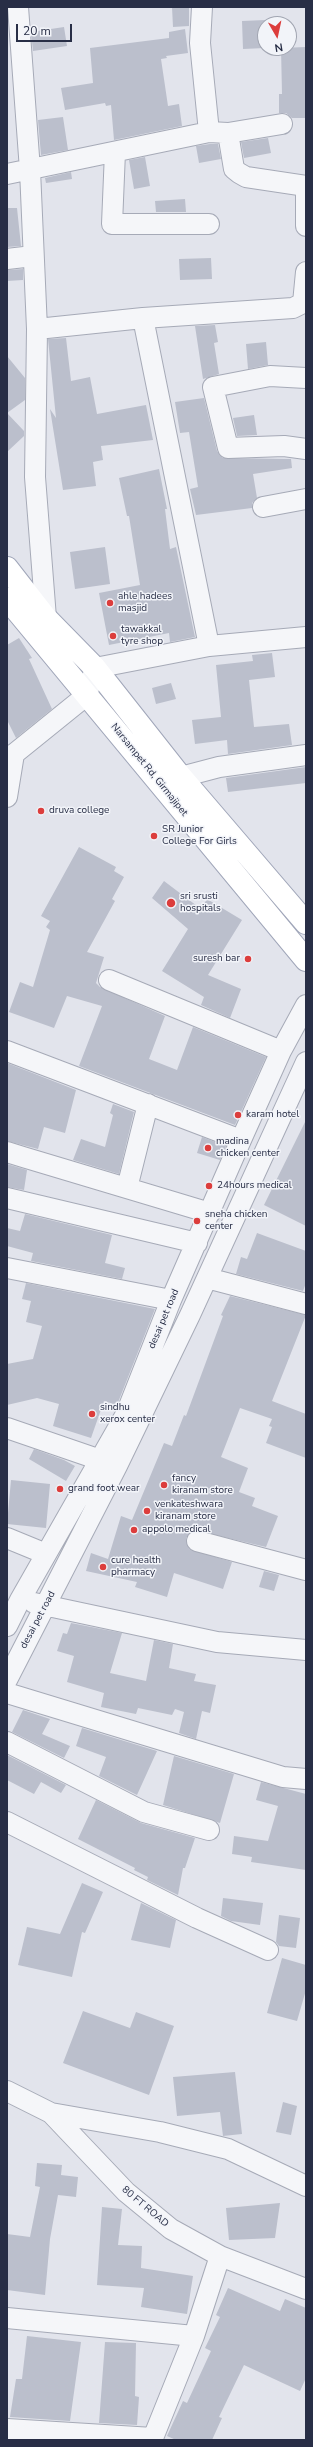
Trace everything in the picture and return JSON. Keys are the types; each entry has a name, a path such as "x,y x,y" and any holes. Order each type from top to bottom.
{"main road":[{"name":"Narsampet Rd, Girmajipet","path":"7,568 46,618 95,668 181,777 306,923"},
{"name":"Narsampet Rd, Girmajipet","path":"7,599 306,960"}],"street":[{"path":"18,7 30,170 37,329 36,476 46,618"},
{"path":"202,7 200,43 218,133 234,169 246,177 306,186 306,226"},
{"path":"7,174 218,133 282,124"},
{"path":"115,152 112,224 209,224"},
{"path":"7,259 33,256"},
{"path":"37,329 143,318 293,308 303,303 306,272"},
{"path":"143,318 209,646"},
{"path":"306,378 270,376 213,386 228,448 284,446 306,448"},
{"path":"263,507 306,499"},
{"path":"7,797 11,756 87,695 95,668 209,646 306,637"},
{"path":"181,777 219,767 306,755"},
{"path":"109,980 281,1051"},
{"name":"desai pet road","path":"7,1680 46,1607 108,1464 171,1300 281,1051 306,1005"},
{"path":"7,1051 241,1140"},
{"name":"desai pet road","path":"7,1626 46,1554 108,1464 207,1278 306,1062"},
{"path":"142,1192 148,1104"},
{"path":"7,1152 210,1213"},
{"path":"7,1198 197,1244"},
{"path":"7,1268 171,1300"},
{"path":"207,1278 306,1304"},
{"path":"7,1428 108,1464"},
{"path":"7,1538 46,1554"},
{"path":"197,1541 306,1570"},
{"path":"20,1600 46,1607 217,1642 306,1650"},
{"path":"7,1693 283,1777 306,1779"},
{"path":"7,1742 144,1812 209,1830"},
{"path":"7,1822 197,1918 268,1950"},
{"name":"80 FT ROAD","path":"7,2091 51,2113 126,2192 171,2229 220,2256 306,2289"},
{"path":"51,2113 160,2132 228,2149 306,2186"},
{"path":"7,2429 153,2438 194,2336 220,2256"},
{"path":"7,2318 194,2336"}],"building":[{"path":"172,7 189,7 189,26 173,27"},
{"path":"257,20 257,48 243,49 242,21"},
{"path":"64,27 67,46 33,51 31,32"},
{"path":"185,29 188,53 166,56 167,58 161,59 168,106 179,104 182,126 114,140 111,105 106,106 105,103 65,110 61,88 93,83 90,48 169,38 169,32"},
{"path":"297,47 306,47 306,118 292,118 286,113 279,113 279,94 282,94 281,56 297,56"},
{"path":"63,117 68,150 41,155 38,120"},
{"path":"268,138 271,153 244,158 241,142"},
{"path":"218,144 221,159 199,163 196,146"},
{"path":"145,157 150,186 134,189 129,160"},
{"path":"71,172 72,179 46,183 45,178"},
{"path":"185,199 186,212 156,212 155,201"},
{"path":"7,208 17,208 21,246 7,247"},
{"path":"211,258 212,279 180,280 179,259"},
{"path":"23,269 23,280 7,281 7,270"},
{"path":"215,325 218,342 214,343 219,374 203,379 195,326"},
{"path":"66,338 71,381 90,377 97,414 146,405 153,440 101,446 103,460 93,462 96,486 63,490 50,409 56,418 48,339"},
{"path":"266,342 268,365 248,369 246,344"},
{"path":"7,356 25,378 25,400 7,413"},
{"path":"204,398 217,451 223,458 291,459 292,468 253,474 257,498 252,503 252,508 196,515 190,489 198,487 189,432 180,433 175,402"},
{"path":"7,413 24,431 24,436 7,452"},
{"path":"254,415 257,435 237,436 233,418"},
{"path":"159,469 167,509 165,509 170,549 176,547 195,637 170,642 169,633 109,645 99,593 140,585 129,516 127,516 119,478"},
{"path":"105,547 110,584 75,589 70,552"},
{"path":"19,638 32,658 29,659 52,709 16,738 7,720 7,645"},
{"path":"272,653 275,677 249,680 254,727 289,724 292,745 228,754 227,740 195,744 192,720 221,717 216,665 253,661 252,655"},
{"path":"171,683 176,699 156,704 152,688"},
{"path":"306,767 306,783 228,792 226,778"},
{"path":"79,847 116,867 114,871 124,877 112,899 115,901 87,952 104,957 96,983 100,987 165,1016 149,1059 177,1070 193,1027 266,1057 235,1125 79,1066 102,1006 67,996 54,1028 9,1012 20,982 33,987 50,930 46,927 50,921 41,916"},
{"path":"164,881 201,909 207,899 242,920 208,975 241,989 230,1018 201,1005 204,997 162,971 188,929 152,898"},
{"path":"7,1063 76,1090 65,1133 44,1127 38,1149 7,1141"},
{"path":"113,1104 134,1112 119,1174 73,1160 81,1139 105,1147 113,1115 110,1113"},
{"path":"306,1120 306,1226 264,1205"},
{"path":"202,1137 226,1146 220,1160 197,1153"},
{"path":"7,1164 27,1170 24,1190 7,1187"},
{"path":"25,1214 112,1235 105,1263 125,1268 122,1279 31,1261 33,1253 7,1246 7,1228 20,1231"},
{"path":"257,1233 306,1251 306,1283 303,1291 236,1274 241,1257 247,1259"},
{"path":"26,1283 155,1309 117,1405 104,1401 91,1438 53,1426 59,1404 37,1398 7,1405 7,1364 33,1359 42,1326 26,1322 31,1301 22,1299"},
{"path":"230,1296 306,1315 272,1401 306,1414 306,1458 266,1443 272,1427 269,1426 272,1419 240,1408 221,1457 248,1468 239,1492 255,1498 252,1506 278,1516 266,1547 194,1530 186,1538 189,1549 232,1562 223,1589 174,1573 167,1597 135,1587 137,1582 86,1571 91,1553 108,1559 121,1516 132,1520 164,1443 172,1446 184,1415 186,1416 223,1316 221,1315"},
{"path":"34,1449 64,1460 75,1466 66,1481 29,1459"},
{"path":"11,1480 50,1484 46,1528 7,1524"},
{"path":"264,1571 279,1575 274,1591 259,1587"},
{"path":"71,1623 122,1633 110,1673 146,1681 154,1640 173,1644 169,1668 196,1674 194,1681 216,1685 210,1713 202,1711 196,1739 179,1733 184,1712 175,1709 172,1715 138,1708 136,1714 101,1707 104,1693 67,1682 74,1656 57,1651 63,1633 67,1634"},
{"path":"23,1710 50,1719 42,1734 70,1746 64,1758 12,1732"},
{"path":"82,1728 157,1751 137,1795 99,1776 106,1757 76,1746"},
{"path":"7,1755 66,1785 61,1793 41,1782 34,1794 7,1780"},
{"path":"174,1756 234,1774 220,1823 163,1805"},
{"path":"261,1782 306,1794 306,1870 251,1862 252,1857 232,1854 234,1836 268,1841 278,1806 256,1800"},
{"path":"96,1800 141,1823 195,1838 185,1868 183,1868 178,1895 147,1880 148,1877 134,1870 135,1868 78,1839"},
{"path":"82,1883 103,1892 85,1933 82,1932 72,1977 18,1965 27,1927 60,1934"},
{"path":"223,1898 263,1903 260,1925 231,1921 221,1916"},
{"path":"141,1903 176,1920 170,1948 131,1940"},
{"path":"279,1915 300,1918 296,1948 279,1946 276,1942"},
{"path":"282,1958 306,1965 306,1990 297,2021 267,2013"},
{"path":"83,2011 130,2028 136,2012 174,2026 149,2095 63,2063"},
{"path":"235,2072 242,2134 223,2136 220,2112 177,2116 173,2077"},
{"path":"283,2102 297,2106 291,2135 276,2132"},
{"path":"37,2163 62,2165 61,2175 78,2177 76,2197 58,2195 50,2239 45,2295 7,2290 7,2234 30,2237 40,2187 35,2186"},
{"path":"280,2203 275,2238 229,2240 226,2208"},
{"path":"102,2207 122,2209 118,2245 142,2246 141,2268 193,2276 187,2314 141,2307 144,2288 97,2285"},
{"path":"228,2288 280,2311 285,2299 306,2308 306,2378 300,2391 244,2365 219,2417 222,2418 212,2440 176,2440 167,2436 183,2401 187,2403 211,2351 205,2348 220,2317 216,2315"},
{"path":"27,2336 81,2342 70,2421 10,2417 16,2379 22,2379"},
{"path":"105,2342 136,2343 135,2396 139,2397 137,2425 99,2423"}],"place":[{"name":"ahle hadees masjid","path":"110,603"},
{"name":"tawakkal tyre shop","path":"113,636"},
{"name":"druva college","path":"41,811"},
{"name":"SR Junior College For Girls","path":"154,836"},
{"name":"sri srusti hospitals","path":"171,903"},
{"name":"suresh bar","path":"248,959"},
{"name":"karam hotel","path":"238,1115"},
{"name":"madina chicken center","path":"208,1148"},
{"name":"24hours medical","path":"209,1186"},
{"name":"sneha chicken center","path":"197,1221"},
{"name":"sindhu xerox center","path":"92,1414"},
{"name":"fancy kiranam store","path":"164,1485"},
{"name":"grand foot wear","path":"60,1489"},
{"name":"venkateshwara kiranam store","path":"147,1511"},
{"name":"appolo medical","path":"134,1530"},
{"name":"cure health pharmacy","path":"103,1567"}]}
